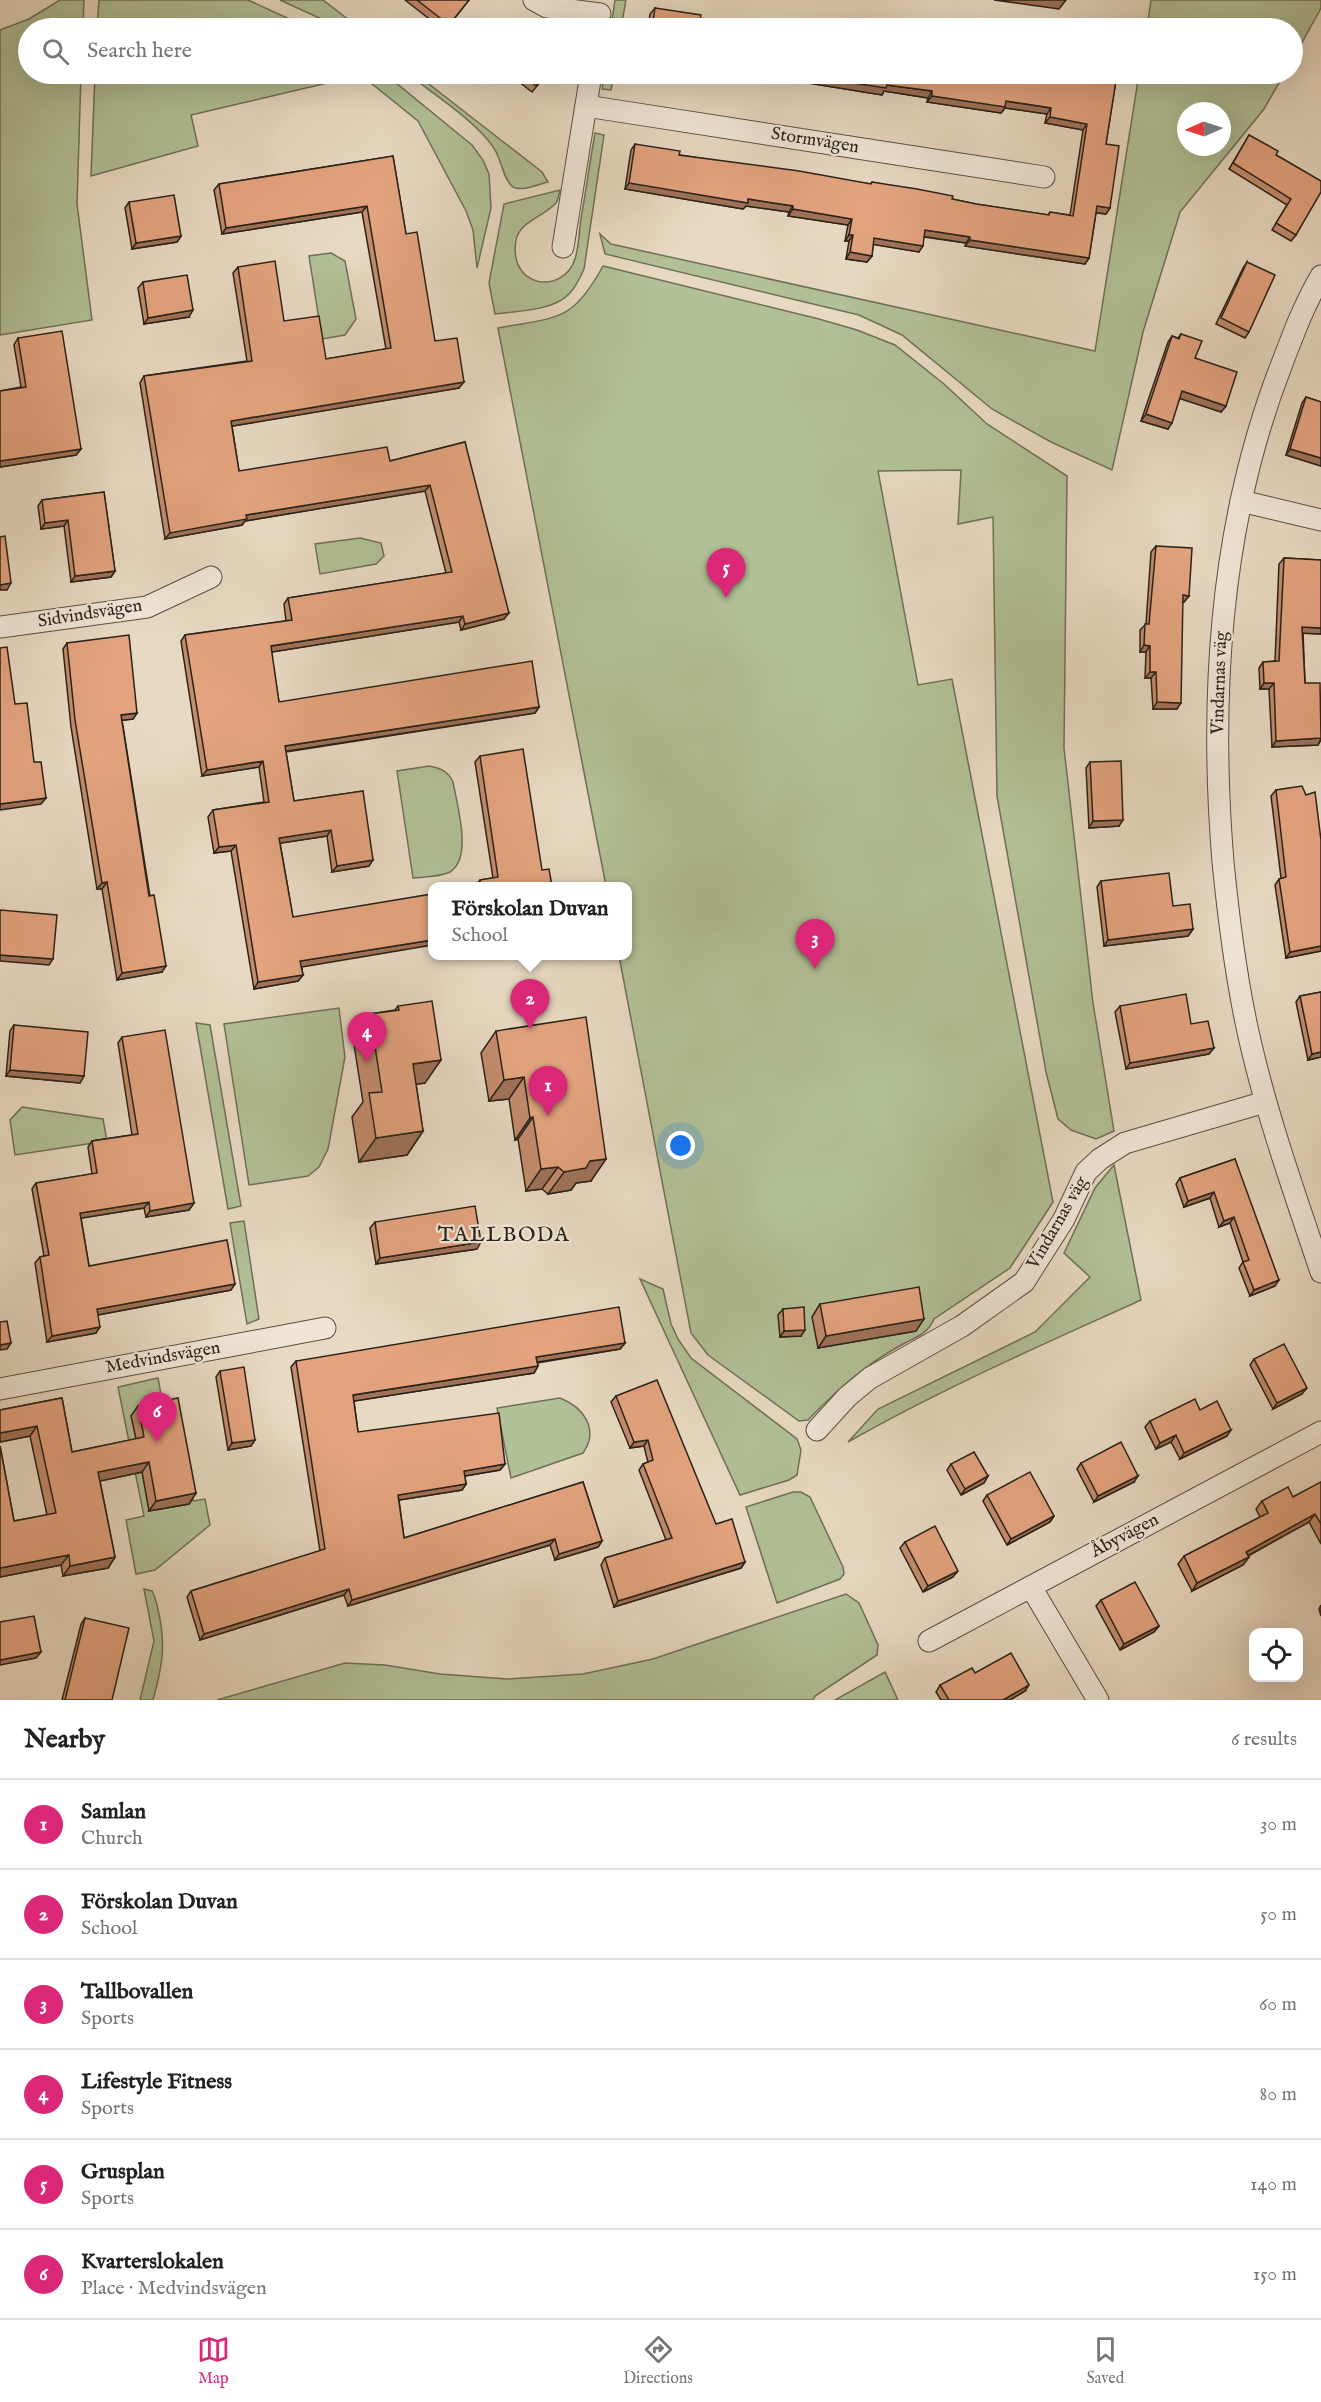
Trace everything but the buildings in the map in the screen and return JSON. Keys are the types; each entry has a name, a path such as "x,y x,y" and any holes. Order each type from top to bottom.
{"street":[{"path":"534,0 547,6 600,14"},
{"path":"563,247 589,84"},
{"name":"Stormvägen","path":"586,106 1044,177"},
{"name":"Vindarnas väg","path":"1321,276 1295,329 1269,394 1241,501 1230,553 1222,621 1218,758 1220,820 1227,895 1240,990 1265,1102 1321,1272"},
{"path":"1241,501 1321,520"},
{"name":"Sidvindsvägen","path":"0,627 147,607 211,577"},
{"name":"Vindarnas väg","path":"818,1430 847,1397 870,1378 962,1326 1024,1282 1064,1219 1086,1172 1100,1159 1125,1143 1265,1102"},
{"name":"Medvindsvägen","path":"0,1389 325,1328"},
{"name":"Åbyvägen","path":"929,1641 1321,1432"},
{"path":"1031,1587 1098,1700"}],"green space":[{"path":"60,0 84,0 83,18 31,18"},
{"path":"99,0 248,0 287,18 98,18"},
{"path":"280,0 323,0 346,18 319,18"},
{"path":"615,0 626,0 623,18 612,18"},
{"path":"1151,0 1321,0 1321,8 1303,41 1303,18 1148,18"},
{"path":"18,23 18,84 81,84 77,204 92,320 0,335 0,30"},
{"path":"95,84 323,84 191,115 198,146 91,176"},
{"path":"372,84 397,84 472,145 483,160 489,174 491,208 477,268 473,230 466,211 418,121"},
{"path":"421,84 429,84 542,172 548,182 526,188 513,187 507,180 497,154 488,140 455,109"},
{"path":"603,84 612,84 611,90 602,89"},
{"path":"1137,84 1278,84 1264,109 1231,149 1231,102 1177,102 1177,156 1226,156 1180,212 1143,332 1112,470 1051,442 992,409 902,335 859,315 605,254 600,234 611,244 1095,351"},
{"path":"595,133 604,135 584,269 578,282 569,294 554,304 495,314 489,283 504,204 560,190 556,203 522,228 518,234 516,256 520,269 528,277 538,281 549,282 569,271 575,259 578,244"},
{"path":"331,253 345,261 356,319 345,335 322,339 309,256"},
{"path":"603,266 819,319 857,330 895,345 944,384 987,424 1067,476 1064,748 1093,1003 1114,1131 1096,1139 1071,1130 1058,1119 1046,1072 997,796 993,517 958,524 961,470 878,471 918,685 952,679 1053,1202 1010,1268 934,1319 921,1334 864,1369 808,1420 799,1421 708,1355 691,1333 620,960 632,960 632,882 605,882 498,328 549,319 561,314 572,308 592,285"},
{"path":"360,538 381,543 384,556 376,564 320,574 315,544"},
{"path":"429,766 449,775 453,782 462,830 461,855 457,865 446,874 413,878 397,771"},
{"path":"339,1008 345,1057 328,1149 319,1167 308,1176 249,1185 224,1024"},
{"path":"196,1023 210,1025 241,1206 228,1209"},
{"path":"22,1107 103,1119 107,1141 15,1155 10,1120"},
{"path":"1114,1165 1141,1300 956,1385 848,1442 878,1409 1035,1332 1090,1277 1064,1253 1095,1188"},
{"path":"244,1221 259,1319 247,1324 230,1223"},
{"path":"640,1279 663,1289 671,1324 691,1358 797,1439 801,1450 797,1475 789,1480 740,1495"},
{"path":"158,1378 163,1406 175,1404 193,1501 205,1499 210,1525 155,1570 136,1574 126,1520 144,1516 118,1387"},
{"path":"560,1398 582,1413 589,1427 590,1436 583,1453 511,1478 497,1408"},
{"path":"793,1492 801,1492 810,1497 843,1567 844,1574 840,1579 777,1603 746,1507"},
{"path":"144,1589 152,1591 154,1596 163,1647 153,1700 140,1700 154,1641"},
{"path":"846,1594 859,1603 878,1645 877,1655 815,1696 813,1700 217,1700 345,1663 385,1665 440,1674 507,1679 583,1674 653,1659"},
{"path":"885,1672 898,1700 835,1700"}],"place":[{"name":"Grusplan","path":"726,598"},
{"name":"Tallbovallen","path":"815,969"},
{"name":"Förskolan Duvan","path":"530,1029"},
{"name":"Lifestyle Fitness","path":"367,1062"},
{"name":"Samlan","path":"548,1116"},
{"name":"Kvarterslokalen","path":"157,1442"}],"district":[{"name":"TALLBODA","path":"504,1235"}]}
